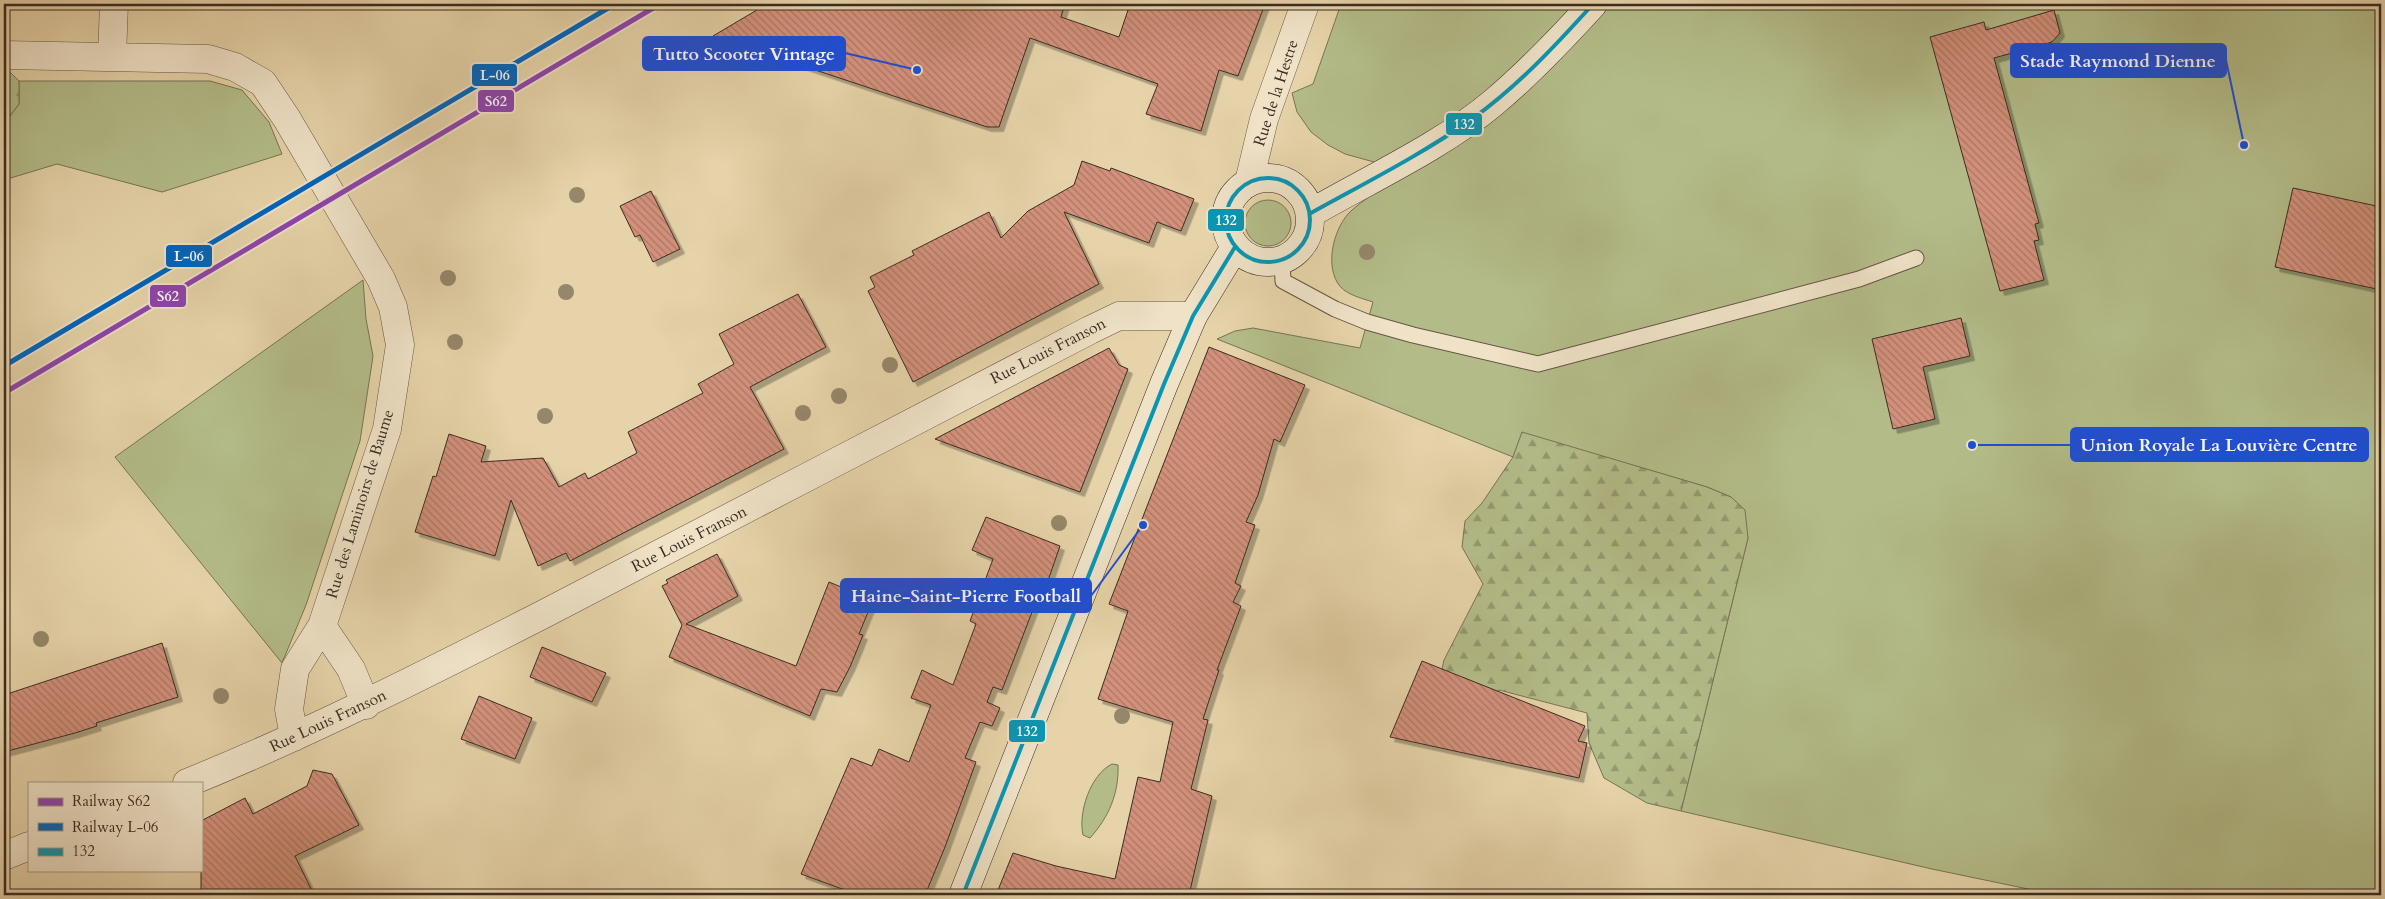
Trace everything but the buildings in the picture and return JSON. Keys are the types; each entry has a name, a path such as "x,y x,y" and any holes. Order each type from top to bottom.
{"street":[{"path":"112,57 114,4"},
{"name":"Rue de la Hestre","path":"1250,182 1264,119 1305,4"},
{"path":"1311,213 1437,141 1493,104 1555,45 1593,4"},
{"name":"Rue des Laminoirs de Baume","path":"4,55 208,59 235,67 264,83 288,119 381,279 393,307 400,345 387,429 322,626 295,669 289,709 294,737"},
{"path":"1265,178 1280,179 1294,186 1305,198 1311,213 1311,225 1302,247 1282,261 1266,263 1250,259 1234,247 1226,227 1227,210 1236,192 1250,182 1265,178"},
{"path":"963,895 1164,384 1193,316 1234,247"},
{"name":"Rue Louis Franson","path":"190,782 252,757 366,705 728,520 902,426 1119,316 1193,316"},
{"path":"322,626 351,669 366,705"},
{"path":"4,856 28,846"}],"lane":[{"path":"1282,261 1283,281 1343,312 1413,335 1538,364 1860,279 1916,258"}],"green space":[{"path":"1341,4 2381,4 2381,895 2057,895 1932,869 1681,811 1748,538 1731,497 1707,487 1522,433 1513,457 1217,339 1235,331 1253,328 1360,348 1373,302 1343,290 1337,282 1334,273 1332,254 1337,234 1346,217 1352,210 1389,183 1374,162 1345,154 1328,145 1311,132 1297,112 1292,93 1313,84"},
{"path":"4,66 19,81 19,104 4,124"},
{"path":"19,81 210,81 242,90 269,122 282,154 162,192 57,164 4,180 4,124 19,104"},
{"path":"1268,200 1281,204 1287,210 1291,223 1287,236 1281,242 1268,246 1255,242 1249,236 1245,223 1249,210 1255,204"},
{"path":"363,280 366,319 373,356 360,441 306,605 282,663 115,457"},
{"path":"1522,432 1707,487 1731,497 1745,510 1748,538 1681,811 1647,803 1604,778 1589,743 1587,713 1499,690 1486,701 1437,691 1444,660 1483,584 1462,547 1465,521 1482,503 1513,457"},
{"path":"1112,764 1118,765 1115,795 1103,822 1090,838 1083,835 1082,826 1082,816 1087,795 1097,777"}],"rail line":[{"name":"L-06","path":"4,366 615,4"},
{"name":"S62","path":"4,393 660,4"}],"transit line":[{"name":"132","path":"1311,213 1413,157 1489,107 1550,50 1593,4"},
{"name":"132","path":"1268,178 1284,181 1298,190 1307,204 1310,220 1307,236 1298,250 1284,259 1268,262 1252,259 1238,250 1229,236 1226,220 1229,204 1238,190 1252,181 1268,178"},
{"name":"132","path":"963,895 1164,384 1193,316 1235,247"}],"place":[{"name":"Tutto Scooter Vintage","path":"917,70"},
{"name":"Stade Raymond Dienne","path":"2244,145"},
{"name":"Union Royale La Louvière Centre","path":"1972,445"},
{"name":"Haine-Saint-Pierre Football","path":"1143,525"}]}
